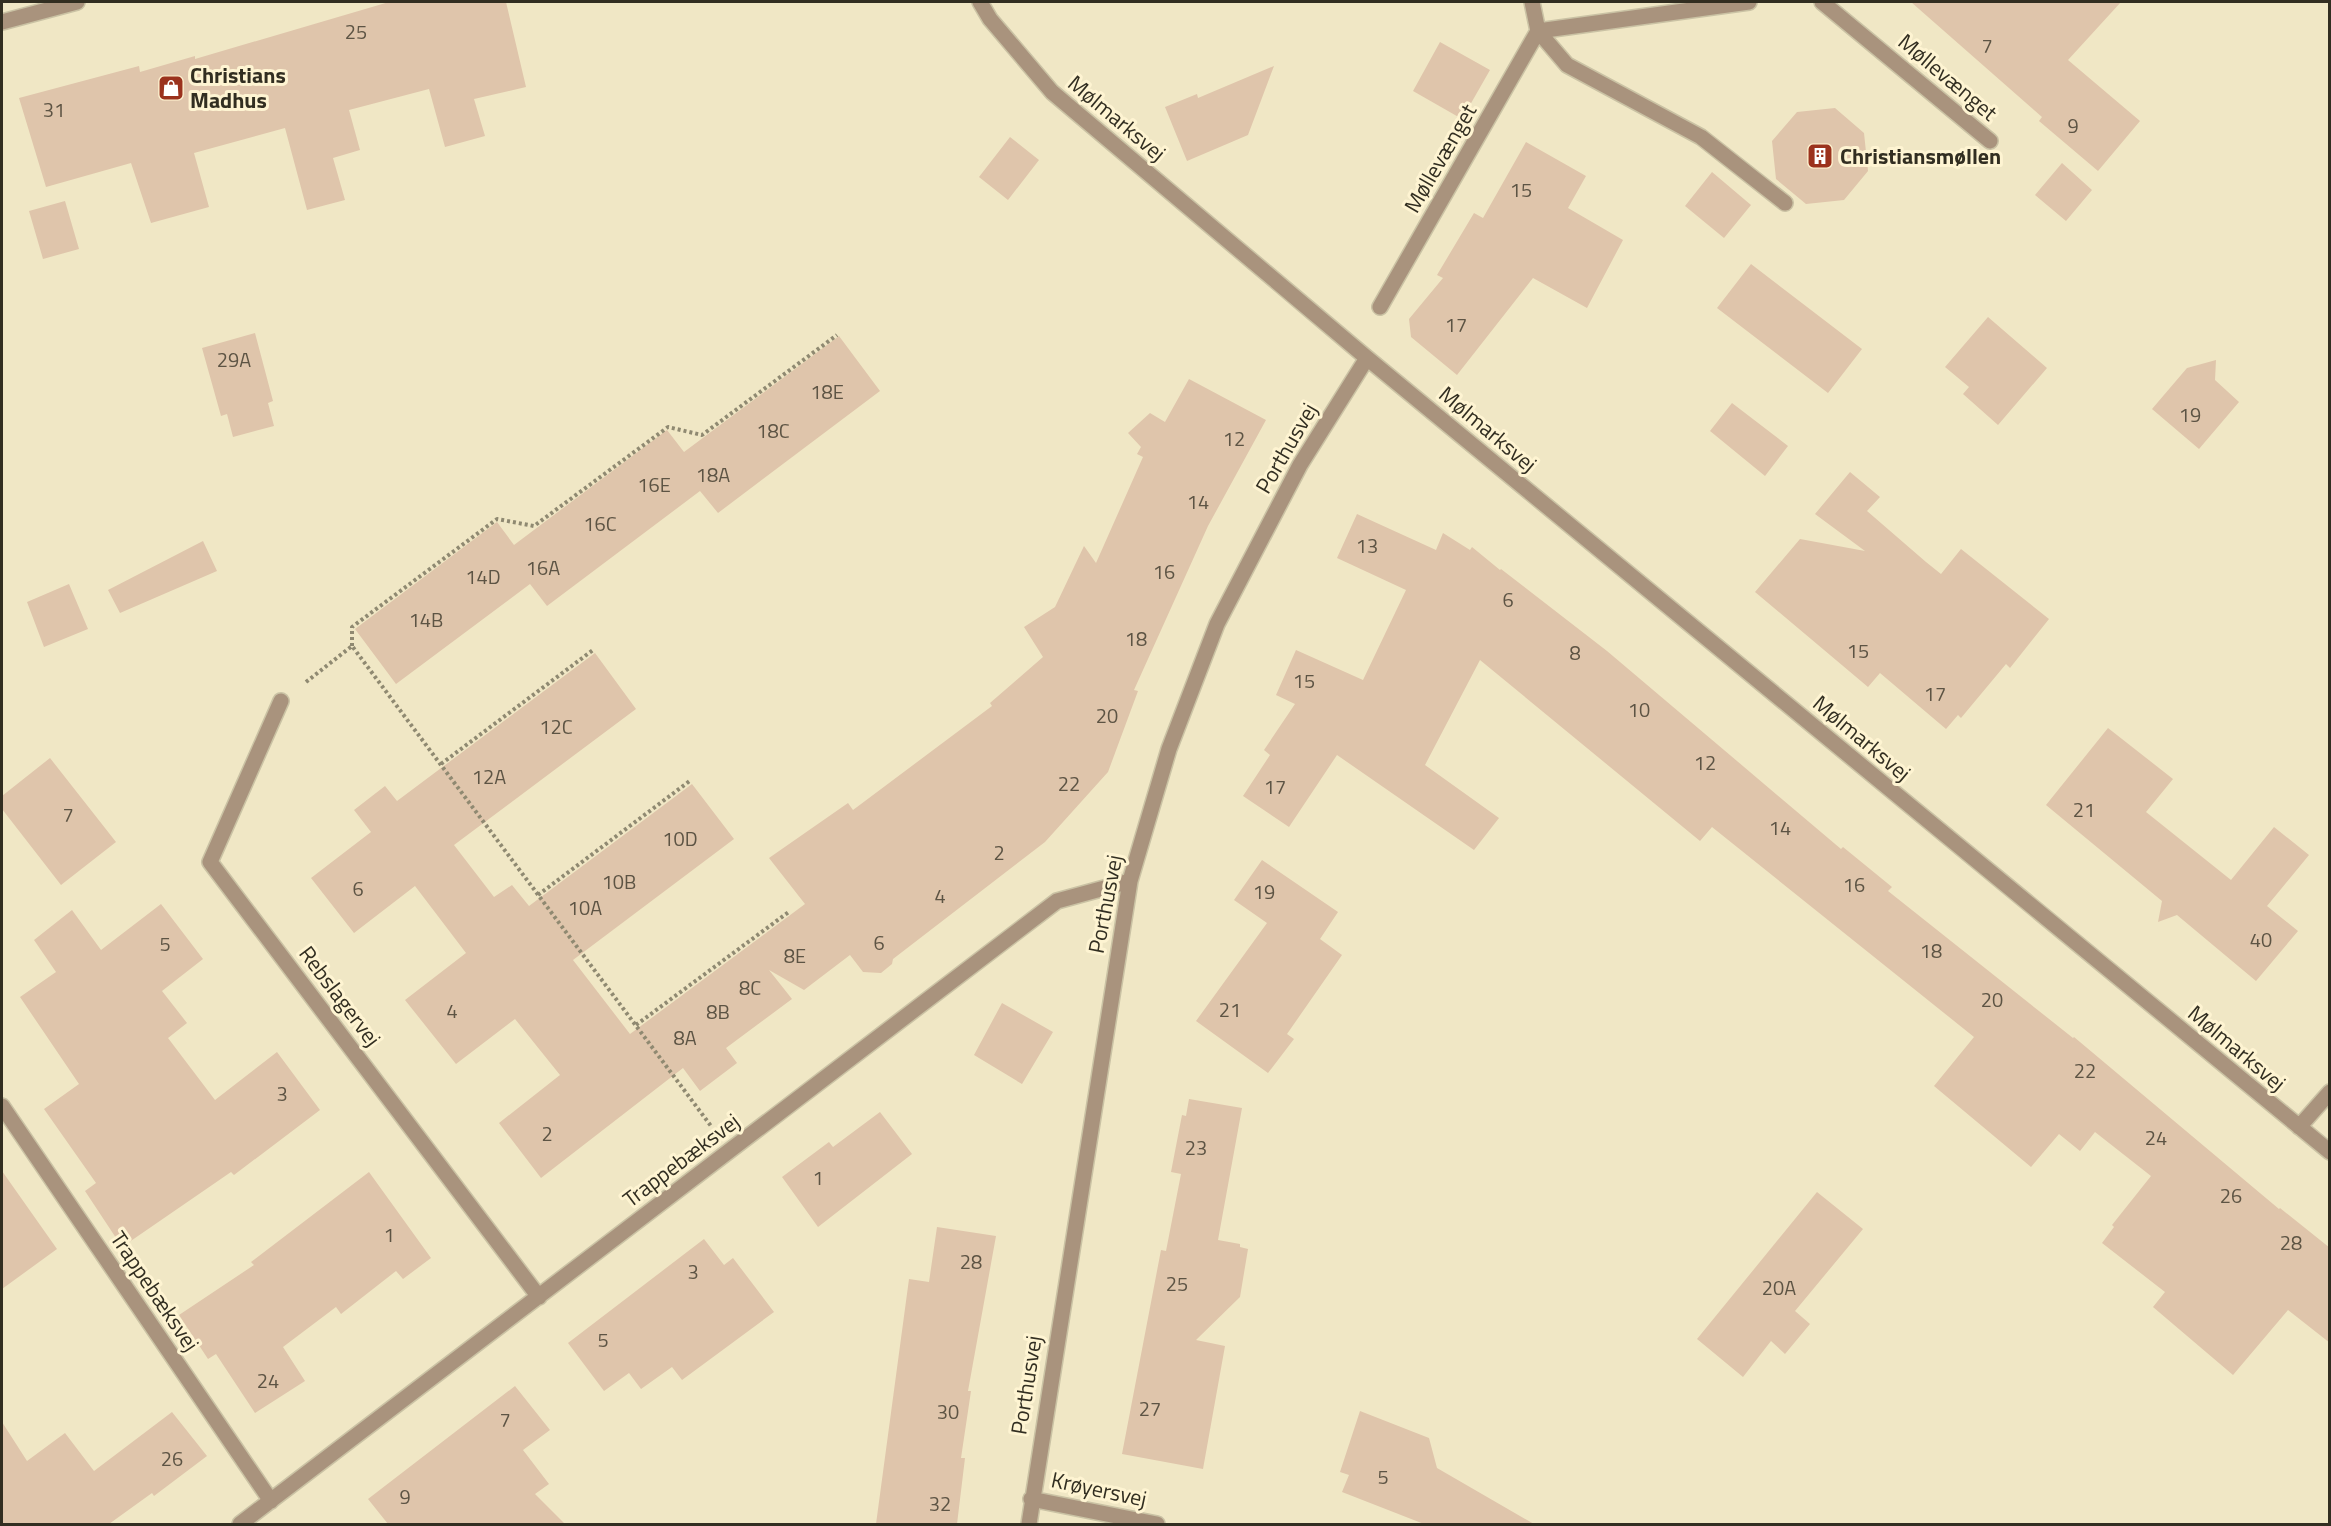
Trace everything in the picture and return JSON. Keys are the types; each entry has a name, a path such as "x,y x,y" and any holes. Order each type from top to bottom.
{"street":[{"path":"2,22 77,2"},
{"name":"Mølmarksvej","path":"980,2 990,20 1052,93 1367,358 2330,1152"},
{"path":"1532,2 1539,31 1567,65 1701,137 1785,203"},
{"path":"1539,31 1749,2"},
{"name":"Møllevænget","path":"1822,2 1990,141"},
{"name":"Møllevænget","path":"1380,307 1539,31"},
{"name":"Porthusvej","path":"1029,1524 1031,1498 1130,881 1169,749 1216,624 1300,465 1367,358"},
{"name":"Rebslagervej","path":"281,702 210,862 539,1297"},
{"name":"Trappebæksvej","path":"240,1524 1057,901 1130,881"},
{"path":"2298,1127 2330,1092"},
{"name":"Trappebæksvej","path":"2,1106 272,1501"},
{"name":"Krøyersvej","path":"1031,1498 1157,1524"}],"path":[{"path":"730,1151 352,646 352,627 497,519 534,526 668,427 702,435 837,335"},
{"path":"281,702 352,646"},
{"path":"441,764 593,650"},
{"path":"538,895 691,780"},
{"path":"636,1025 790,911"}],"building":[{"path":"389,2 506,2 526,87 474,99 485,136 445,147 429,89 349,110 360,150 333,158 345,200 307,210 285,128 194,153 209,207 151,223 131,163 46,187 19,98 139,66 140,72 195,56 195,59"},
{"path":"1911,2 2121,2 2068,60 2140,121 2098,171 2039,121 2042,117"},
{"path":"1440,42 1490,70 1462,119 1413,91"},
{"path":"1274,66 1248,135 1187,161 1165,107 1197,94 1198,98"},
{"name":"Christiansmøllen","path":"1835,108 1864,133 1868,171 1844,200 1806,204 1776,179 1772,141 1797,112"},
{"path":"1010,137 1039,160 1008,200 979,177"},
{"path":"1526,142 1586,176 1568,208 1623,240 1587,308 1533,278 1457,375 1411,337 1409,319 1443,278 1437,275 1474,213 1483,218"},
{"path":"2062,163 2092,190 2066,221 2035,195"},
{"path":"1712,172 1751,205 1724,238 1685,206"},
{"path":"65,201 79,249 43,259 29,211"},
{"path":"1751,264 1862,349 1828,393 1717,308"},
{"path":"1988,317 2047,368 1998,425 1963,394 1969,387 1945,367"},
{"path":"255,333 273,401 268,403 274,426 233,437 227,414 221,416 202,348"},
{"path":"839,336 880,391 718,513 700,491 547,606 530,584 396,684 355,629 497,522 514,545 667,430 684,452"},
{"path":"2216,360 2215,380 2239,402 2199,449 2152,409 2187,368"},
{"path":"1189,379 1266,420 1208,526 1134,690 1138,691 1108,772 1045,842 893,959 892,964 881,973 863,972 850,955 804,990 769,970 792,999 726,1048 737,1063 700,1091 683,1068 541,1178 499,1123 560,1075 515,1019 456,1064 405,1000 466,953 415,886 354,933 311,878 371,832 354,810 385,786 397,801 595,653 636,709 454,845 494,897 512,885 529,906 692,784 734,839 573,960 630,1034 805,904 769,858 848,803 853,810 992,706 990,703 1043,657 1024,627 1055,607 1084,546 1096,563 1143,457 1137,454 1141,447 1128,433 1150,413 1165,422"},
{"path":"1732,403 1788,446 1765,476 1710,431"},
{"path":"1850,472 1880,497 1867,511 1941,574 1961,549 2049,619 2010,668 2006,664 1961,718 1958,715 1946,729 1880,673 1868,687 1755,592 1800,539 1865,551 1815,514"},
{"path":"1357,514 1436,550 1443,533 1470,550 1472,547 1607,651 1841,849 1843,847 1892,887 1888,891 2074,1037 2279,1209 2330,1248 2330,1343 2288,1310 2233,1375 2153,1307 2165,1292 2102,1243 2114,1227 2112,1225 2151,1176 2095,1132 2080,1151 2059,1134 2031,1167 1934,1086 1974,1037 1712,827 1700,841 1480,660 1425,765 1499,818 1474,850 1337,755 1289,827 1243,796 1270,755 1264,750 1295,704 1276,695 1296,650 1363,680 1406,590 1337,558"},
{"path":"203,541 217,571 120,613 108,590"},
{"path":"69,584 88,629 44,647 27,602"},
{"path":"2108,728 2173,779 2146,812 2231,880 2274,827 2309,855 2267,906 2298,931 2256,981 2177,915 2158,922 2162,901 2046,805"},
{"path":"50,758 116,842 61,885 2,809 2,796"},
{"path":"1262,860 1338,912 1320,939 1342,955 1287,1034 1294,1039 1268,1073 1196,1021 1267,923 1234,900"},
{"path":"161,904 203,959 162,991 187,1023 168,1038 215,1100 277,1052 320,1110 234,1175 231,1172 122,1247 85,1191 96,1183 44,1109 79,1084 20,997 56,972 34,940 72,910 101,950"},
{"path":"1002,1003 1053,1032 1022,1084 974,1055"},
{"path":"1189,1099 1242,1108 1218,1240 1240,1244 1240,1247 1248,1249 1240,1297 1196,1340 1225,1346 1203,1469 1122,1454 1161,1250 1166,1251 1181,1174 1171,1172 1182,1115 1186,1116"},
{"path":"880,1112 912,1154 818,1227 782,1177 829,1142 833,1147"},
{"path":"2,1171 57,1249 2,1289"},
{"path":"369,1172 431,1258 403,1279 396,1271 341,1314 336,1307 283,1347 305,1381 255,1413 216,1354 208,1359 179,1315 254,1265 251,1262"},
{"path":"1817,1192 1863,1229 1795,1311 1810,1324 1785,1354 1771,1341 1743,1377 1697,1339"},
{"path":"937,1227 996,1236 968,1391 971,1391 961,1458 965,1458 957,1524 876,1524 909,1279 929,1282"},
{"path":"704,1239 724,1265 733,1258 774,1312 682,1380 672,1367 641,1389 629,1373 604,1391 568,1343"},
{"path":"515,1386 550,1430 523,1450 549,1484 535,1494 565,1524 388,1524 368,1499"},
{"path":"1360,1411 1429,1438 1437,1468 1534,1524 1424,1524 1342,1492 1349,1475 1340,1472"},
{"path":"172,1412 207,1456 154,1496 152,1493 109,1524 2,1524 2,1422 27,1461 65,1433 94,1471"}],"place":[{"name":"Christians Madhus","path":"171,88"},
{"name":"Christiansmøllen","path":"1820,156"}]}
